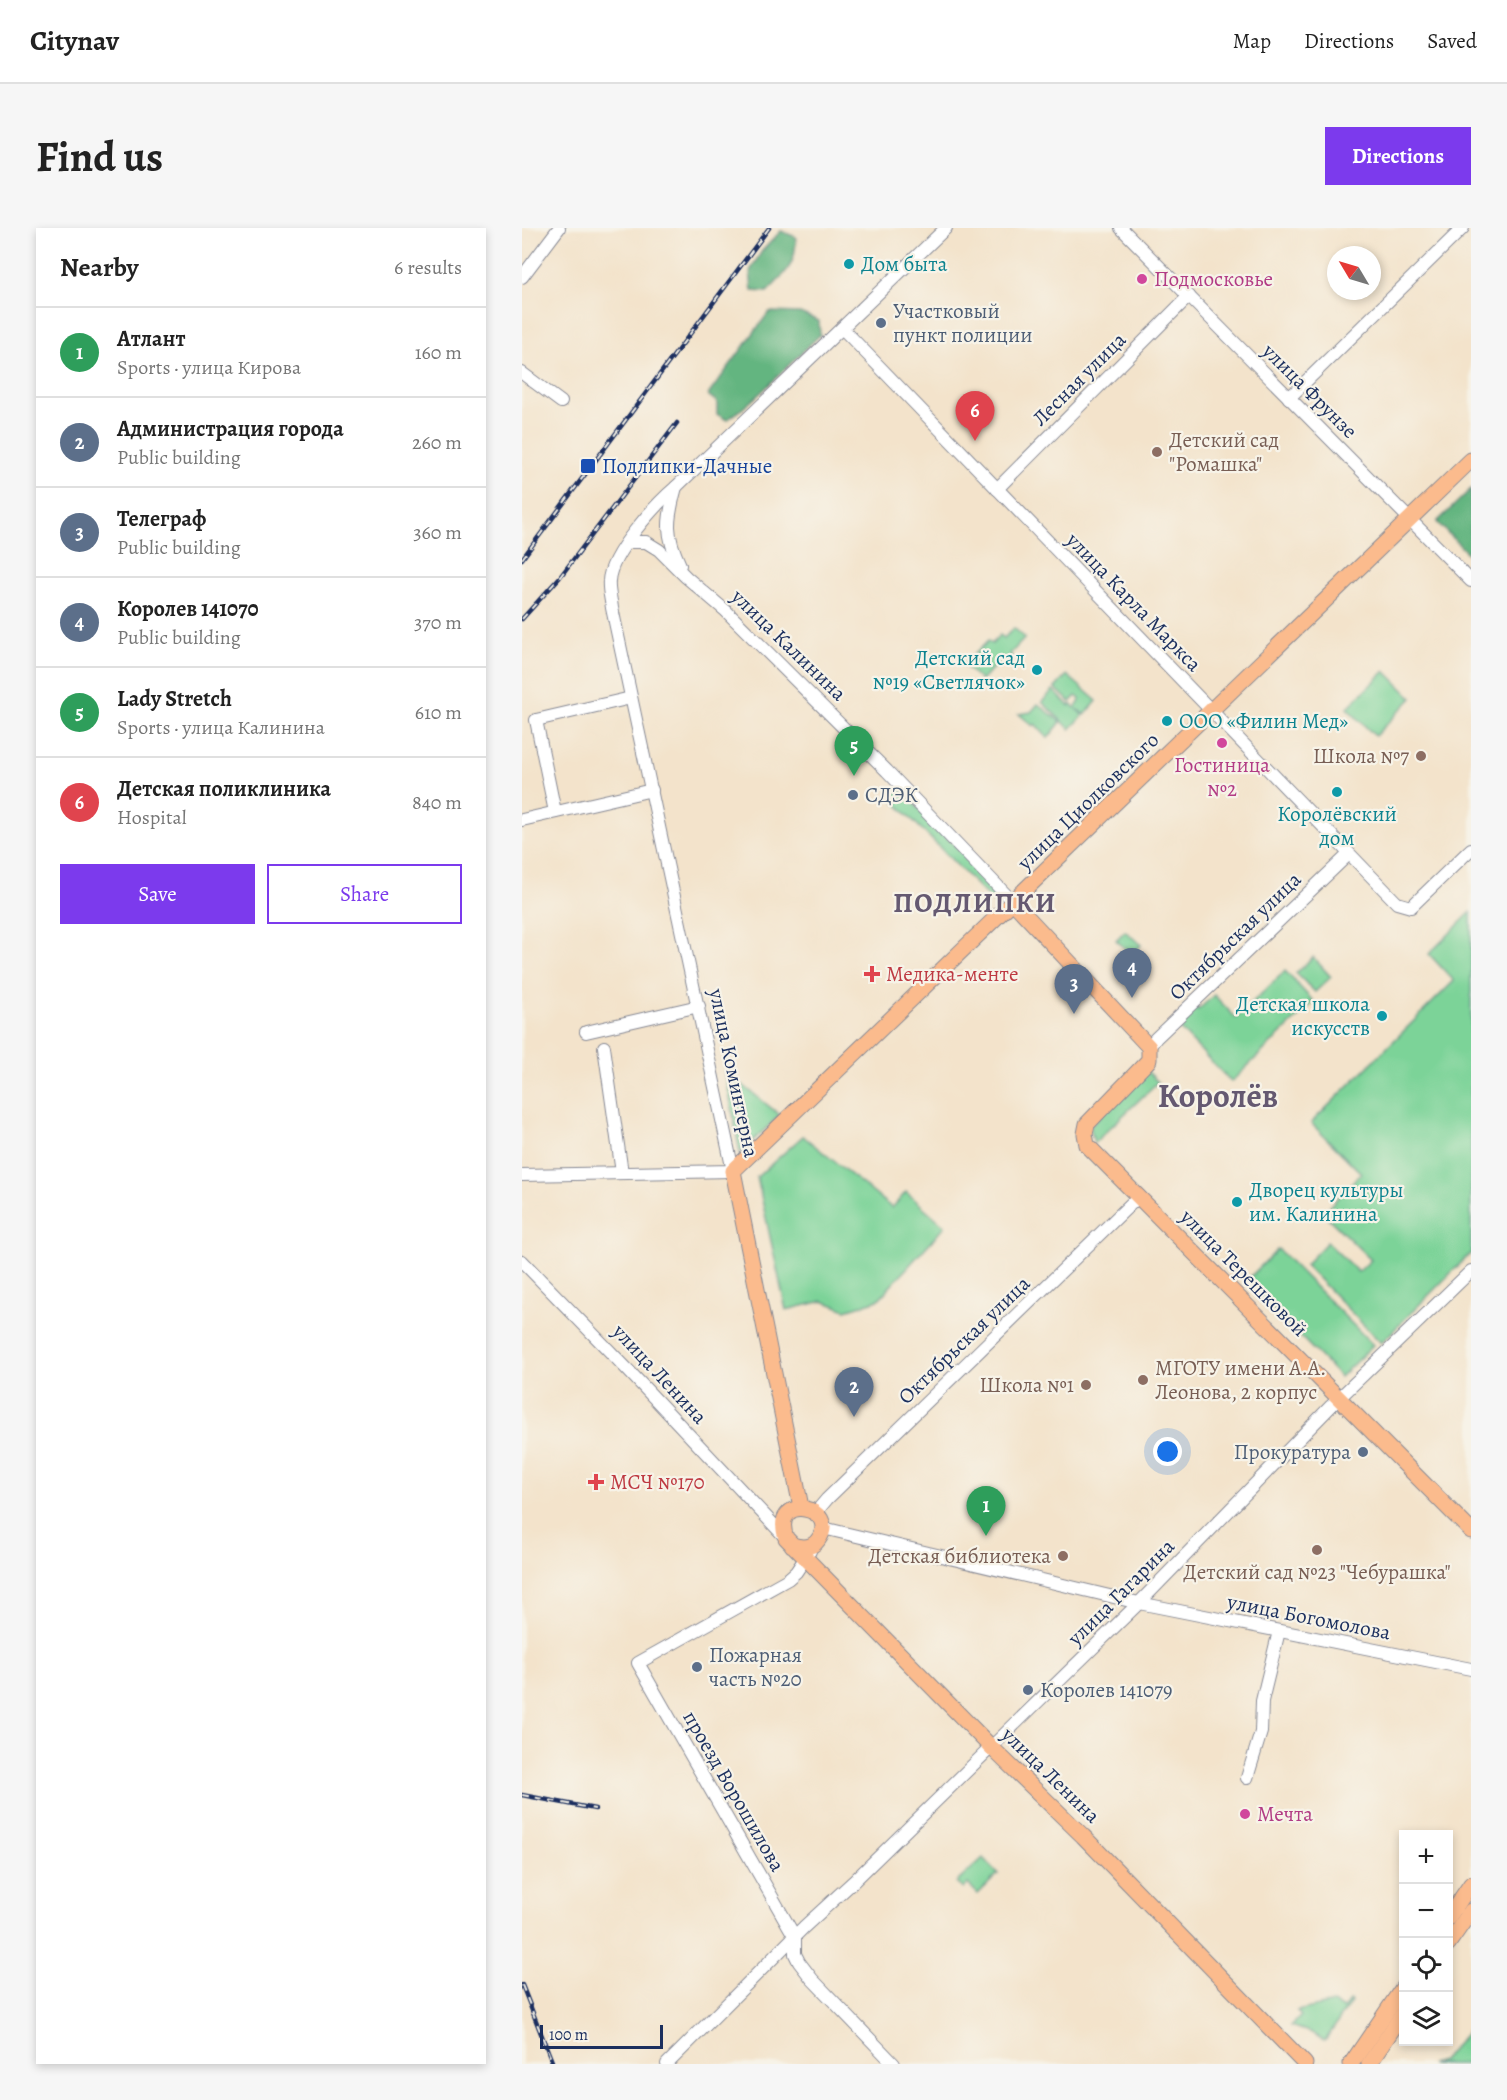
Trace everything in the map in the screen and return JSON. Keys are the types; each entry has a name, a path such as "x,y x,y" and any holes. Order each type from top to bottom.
{"main road":[{"name":"улица Циолковского","path":"733,1171 1471,460"},
{"name":"улица Калинина","path":"1013,902 1149,1053"},
{"name":"улица Терешковой","path":"1149,1053 1087,1124 1085,1134 1087,1145 1471,1531"},
{"name":"улица Коминтерна","path":"733,1171 801,1507"},
{"path":"789,1541 783,1529 784,1519 791,1511 801,1507 809,1508 821,1519 823,1528 820,1538 810,1552"},
{"name":"улица Ленина","path":"789,1541 810,1552 992,1748 1083,1836 1305,2064"},
{"path":"1453,1912 1471,1884"},
{"path":"1453,1938 1471,1911"},
{"path":"1351,2064 1400,1992"},
{"path":"1369,2064 1399,2019"}],"street":[{"path":"522,277 559,228"},
{"name":"улица Коминтерна","path":"733,1171 612,608 609,579 627,542 658,502 946,228"},
{"name":"улица Фрунзе","path":"1121,228 1471,581"},
{"path":"1289,398 1463,228"},
{"name":"Лесная улица","path":"997,489 1189,296"},
{"name":"улица Карла Маркса","path":"842,328 1397,903 1411,908 1471,849"},
{"path":"522,373 561,402"},
{"path":"676,487 669,513 670,545 686,577"},
{"path":"658,502 669,513"},
{"name":"улица Калинина","path":"627,542 646,542 659,550 726,611 880,764 1013,902"},
{"path":"555,812 536,720 631,698"},
{"path":"522,820 652,790"},
{"name":"Октябрьская улица","path":"1149,1053 1156,1038 1350,854"},
{"path":"586,1032 699,1006"},
{"path":"604,1047 622,1173"},
{"path":"522,1175 733,1171"},
{"name":"Октябрьская улица","path":"816,1512 827,1498 1139,1196"},
{"name":"улица Ленина","path":"522,1261 789,1541"},
{"name":"улица Гагарина","path":"667,2064 992,1748 1139,1603 1339,1398 1471,1271"},
{"path":"766,1517 784,1519"},
{"name":"улица Богомолова","path":"823,1528 1139,1603 1471,1670"},
{"name":"проезд Ворошилова","path":"810,1552 788,1579 639,1663 795,1938 795,1954 799,1962 812,1979 894,2064"},
{"path":"1247,1778 1261,1732 1262,1701 1279,1631"}],"green space":[{"path":"781,231 796,237 792,262 785,274 767,292 752,291 750,271 762,251"},
{"path":"769,312 800,313 819,321 820,335 764,390 727,420 717,414 717,402 708,395"},
{"path":"1471,489 1471,557 1437,522"},
{"path":"1014,628 1025,638 1010,654 1013,658 1008,663 1002,658 981,681 964,665 988,641 992,644 1000,635 1004,638"},
{"path":"1385,671 1412,698 1375,736 1347,708"},
{"path":"1067,675 1097,701 1085,715 1077,709 1083,716 1070,729 1042,702 1053,690 1069,706 1071,704 1075,708 1080,699 1076,696 1070,702 1055,688"},
{"path":"1038,704 1061,722 1048,738 1035,724 1033,726 1019,714 1031,712"},
{"path":"900,789 1003,895 995,904 891,798"},
{"path":"1471,912 1471,1253 1381,1343 1305,1265 1327,1242 1358,1272 1371,1260 1323,1213 1361,1173 1311,1123 1454,981 1429,954"},
{"path":"1125,931 1141,945 1132,955 1116,940"},
{"path":"1313,957 1331,977 1315,992 1296,973"},
{"path":"1285,971 1314,1002 1231,1082 1176,1025 1195,1006 1198,1010 1214,995 1236,1018"},
{"path":"1145,1069 1158,1082 1094,1143 1090,1126"},
{"path":"725,1071 780,1115 740,1153"},
{"path":"803,1136 892,1208 906,1192 945,1226 878,1300 846,1310 823,1301 786,1310 757,1177"},
{"path":"1278,1249 1373,1345 1340,1377 1246,1281"},
{"path":"983,1858 998,1874 978,1894 968,1884 963,1889 956,1883"},
{"path":"1349,2001 1351,2002 1325,2041 1312,2033 1291,2026 1301,2016 1297,2011 1333,2003 1343,2009"},
{"path":"1471,2027 1471,2064 1430,2064 1442,2061"}],"railway":[{"path":"522,559 769,228"},
{"path":"522,619 560,577 677,423"},
{"path":"522,1795 595,1809"},
{"path":"522,1985 553,2064"}],"place":[{"name":"Дом быта","path":"849,264"},
{"name":"Подмосковье","path":"1142,279"},
{"name":"Участковый пункт полиции","path":"881,323"},
{"name":"Детская поликлиника","path":"975,441"},
{"name":"Детский сад \"Ромашка\"","path":"1157,452"},
{"name":"Подлипки-Дачные","path":"588,466"},
{"name":"Детский сад №19 «Светлячок»","path":"1037,670"},
{"name":"ООО «Филин Мед»","path":"1167,721"},
{"name":"Гостиница №2","path":"1222,743"},
{"name":"Школа №7","path":"1421,756"},
{"name":"Lady Stretch","path":"854,776"},
{"name":"Королёвский дом","path":"1337,792"},
{"name":"СДЭК","path":"853,795"},
{"name":"Медика-менте","path":"872,974"},
{"name":"Королев 141070","path":"1132,998"},
{"name":"Телеграф","path":"1074,1014"},
{"name":"Детская школа искусств","path":"1382,1016"},
{"name":"Дворец культуры им. Калинина","path":"1237,1202"},
{"name":"МГОТУ имени А.А. Леонова, 2 корпус","path":"1143,1380"},
{"name":"Школа №1","path":"1086,1385"},
{"name":"Администрация города","path":"854,1417"},
{"name":"Прокуратура","path":"1363,1452"},
{"name":"МСЧ №170","path":"596,1482"},
{"name":"Атлант","path":"986,1536"},
{"name":"Детский сад №23 \"Чебурашка\"","path":"1317,1550"},
{"name":"Детская библиотека","path":"1063,1556"},
{"name":"Пожарная часть №20","path":"697,1667"},
{"name":"Королев 141079","path":"1028,1690"},
{"name":"Мечта","path":"1245,1814"}],"district":[{"name":"ПОДЛИПКИ","path":"975,903"},
{"name":"Королёв","path":"1218,1095"}]}
